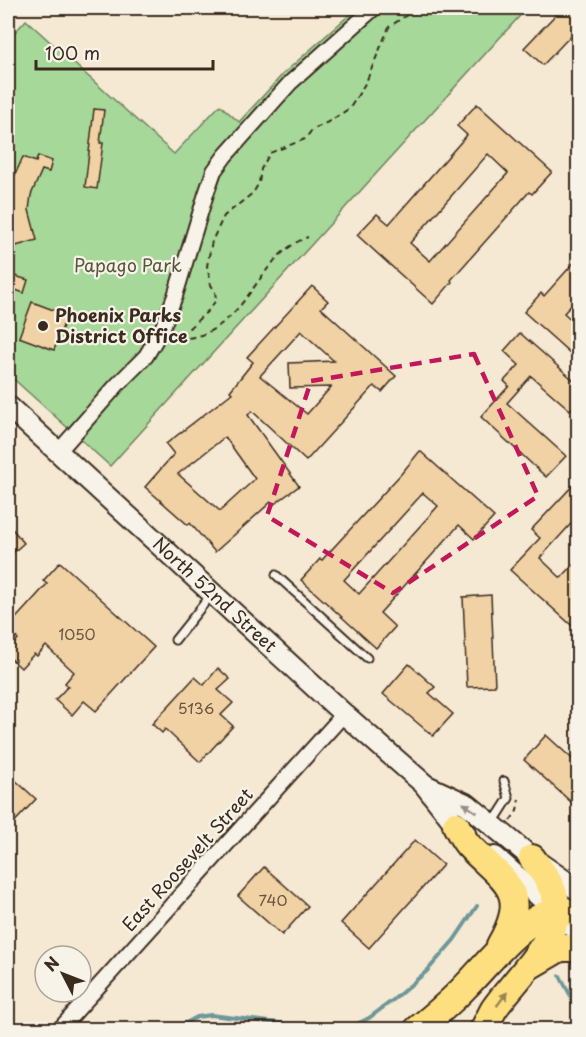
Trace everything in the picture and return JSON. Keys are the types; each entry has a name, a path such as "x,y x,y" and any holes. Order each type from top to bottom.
{"highway":[{"path":"456,825 466,843 506,881 511,891 514,907 509,930 495,953"},
{"path":"532,858 549,880 556,902 568,913"},
{"path":"417,1029 446,1006 495,953 526,927 544,916 568,913"},
{"path":"483,1029 494,1009 542,947 553,924 568,913"},
{"path":"524,970 552,951 560,948 579,948"}],"main road":[{"name":"North 52nd Street","path":"8,406 344,714 424,784 456,825 568,913 579,931"},
{"name":"North 52nd Street","path":"424,784 468,805 499,825 532,858 579,890"}],"street":[{"path":"58,452 117,384 146,356 162,329 175,296 214,171 290,83 374,8"},
{"name":"East Roosevelt Street","path":"59,1029 344,714"}],"lane":[{"path":"276,576 367,658"},
{"path":"175,640 212,593"},
{"path":"499,825 508,798 504,781"}],"path":[{"path":"178,338 209,310 216,300 207,266 215,232 224,216 253,193 259,183 261,169 270,153 305,139 312,130 350,108 366,82 389,27 417,8"},
{"path":"162,329 178,338 193,337 223,324 237,310 273,263 288,248 309,237"},
{"path":"499,825 517,811"}],"highlighted area":[{"path":"474,354 538,496 393,593 267,516 311,381"}],"green space":[{"name":"Papago Park","path":"357,8 527,8 110,466 8,374 8,40 26,20 174,154 220,105 239,122 283,74"}],"building":[{"path":"562,8 579,8 579,27 543,65 524,48"},
{"path":"477,104 552,172 532,194 529,192 451,280 452,282 433,304 357,235 377,214 389,224 467,135 457,126","holes":["488,154 508,173 430,261 410,243"]},
{"path":"94,109 104,110 100,143 103,143 97,189 85,187"},
{"path":"38,156 52,161 49,172 42,170 31,195 29,210 37,240 16,246 8,215 10,186 23,157 36,162"},
{"path":"579,257 579,297 564,313 579,327 579,361 524,312 541,293 544,296"},
{"path":"15,276 28,280 24,293 10,288"},
{"path":"312,286 328,301 321,308 396,376 382,392 374,386 306,461 252,411 248,415 299,486 273,505 271,502 215,552 190,523 188,525 145,487 174,454 166,444 232,393 230,391 253,362 247,357","holes":["301,331 334,361 289,363 290,388 331,387 307,414 260,376","225,437 255,479 220,511 178,474"]},
{"name":"Phoenix Parks District Office","path":"32,302 67,315 54,350 19,337"},
{"path":"520,333 579,385 579,401 570,410 531,376 507,403 566,456 546,477 481,417 509,386 504,381 519,365 504,351"},
{"path":"420,451 494,517 474,539 459,525 380,613 395,627 376,648 301,580","holes":["423,493 438,506 359,594 344,580"]},
{"path":"579,479 579,515 540,558 561,578 579,559 579,632 510,570 540,538 531,530"},
{"path":"8,524 24,543 8,557"},
{"path":"60,562 154,647 96,711 84,701 72,715 55,700 68,686 65,683 74,672 46,646 37,656 34,654 21,668 8,656 8,650 18,639 8,630 8,627 47,584 43,581"},
{"path":"491,595 495,686 467,687 463,597"},
{"path":"409,664 435,687 429,693 453,714 433,736 383,694"},
{"path":"218,668 230,679 218,690 233,703 221,715 233,726 200,762 165,729 162,733 152,724 195,677 204,685"},
{"path":"546,735 579,765 579,809 524,760"},
{"path":"14,779 36,799 8,829 8,786"},
{"path":"415,840 443,865 369,948 341,923"},
{"path":"264,867 308,906 282,935 238,896"}],"waterway":[{"path":"173,1030 197,1017 211,1015 328,1029 353,1026 369,1018 427,971 454,940 477,906"},
{"path":"560,976 578,1009"}],"place":[{"name":"Phoenix Parks District Office","path":"43,326"}]}
